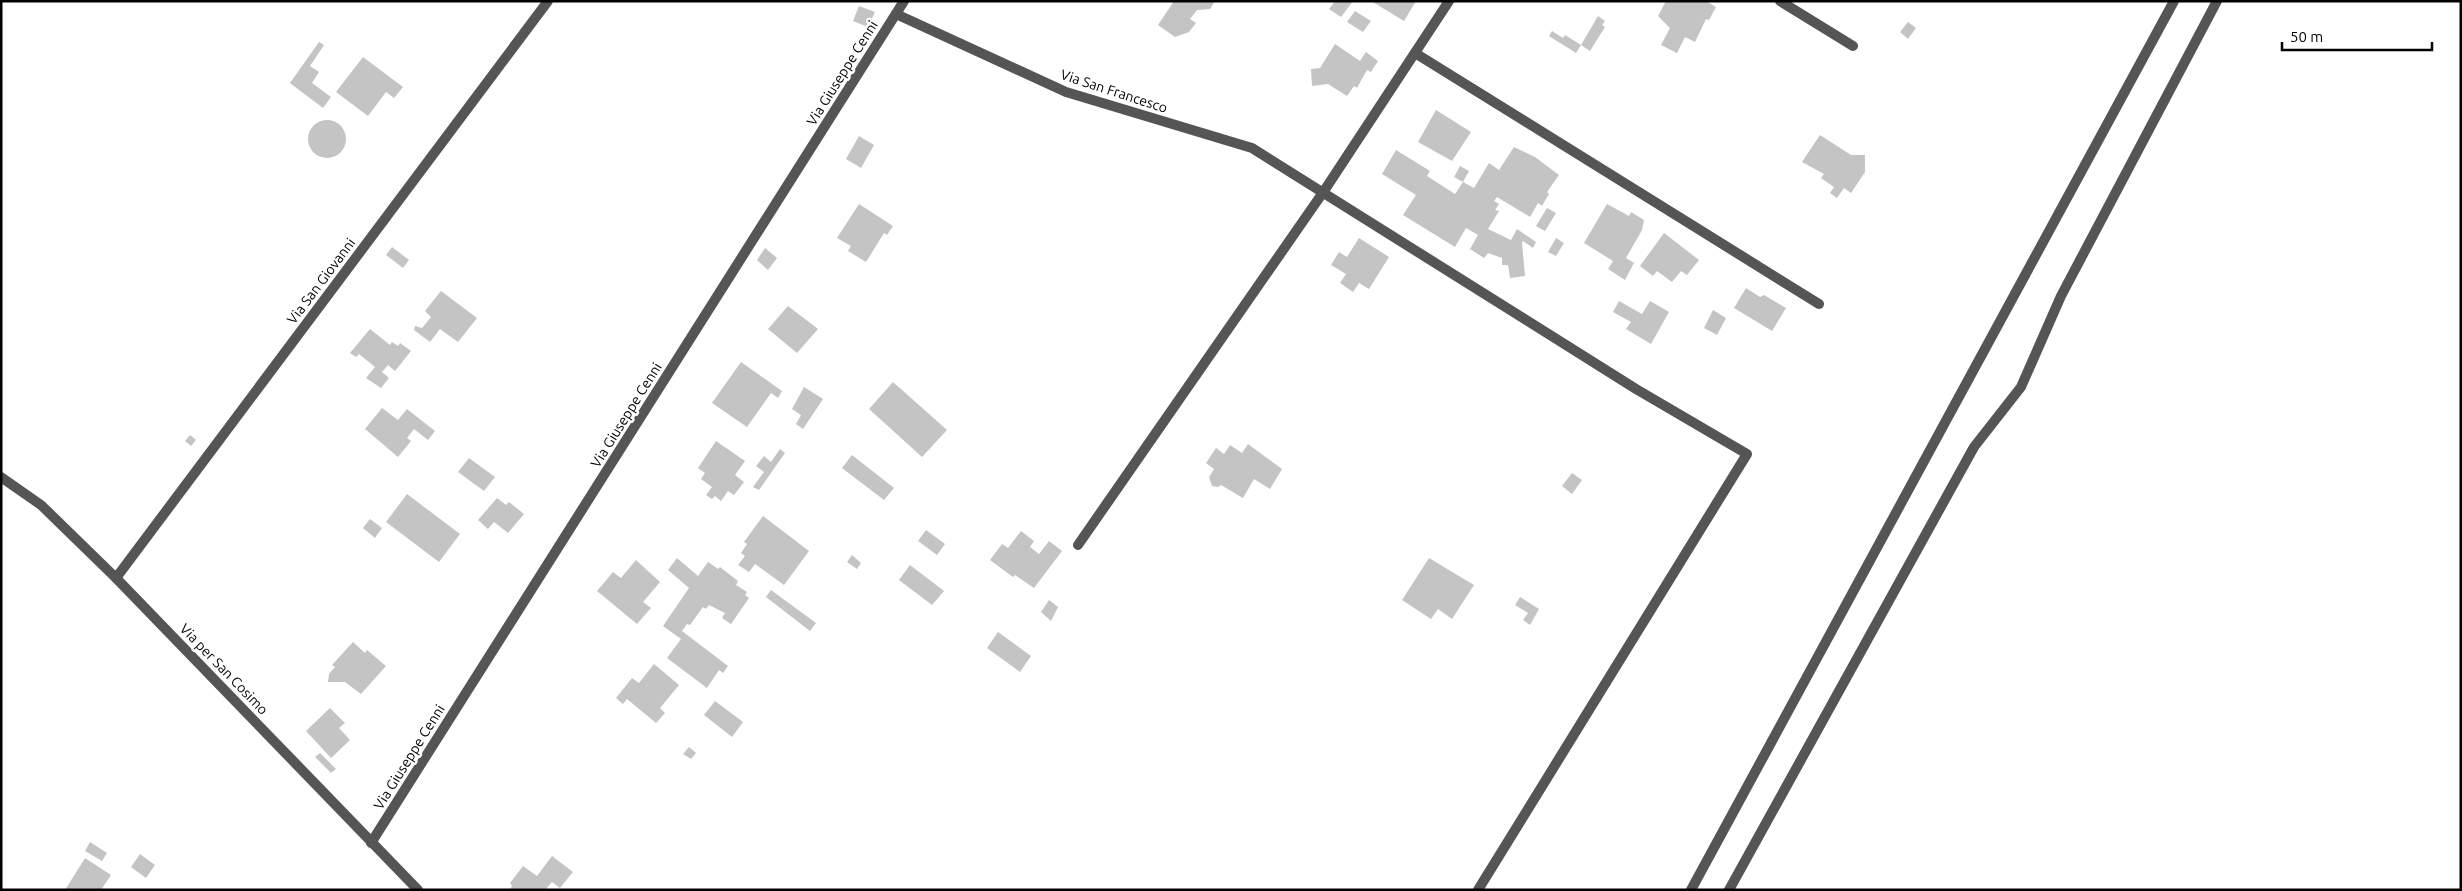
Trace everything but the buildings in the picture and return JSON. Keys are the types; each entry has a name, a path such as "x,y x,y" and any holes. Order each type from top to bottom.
{"street":[{"name":"Via San Giovanni","path":"116,578 548,1"},
{"name":"Via Giuseppe Cenni","path":"371,843 904,1"},
{"path":"1078,545 1324,192 1449,1"},
{"path":"1780,1 1853,46"},
{"path":"1691,890 2174,1"},
{"path":"1729,890 1974,447 2021,387 2061,296 2217,1"},
{"name":"Via San Francesco","path":"896,14 1066,92 1252,148 1636,389 1747,454 1478,890"},
{"path":"1415,54 1819,304"},
{"name":"Via per San Cosimo","path":"1,477 42,505 116,578 418,890"}]}
